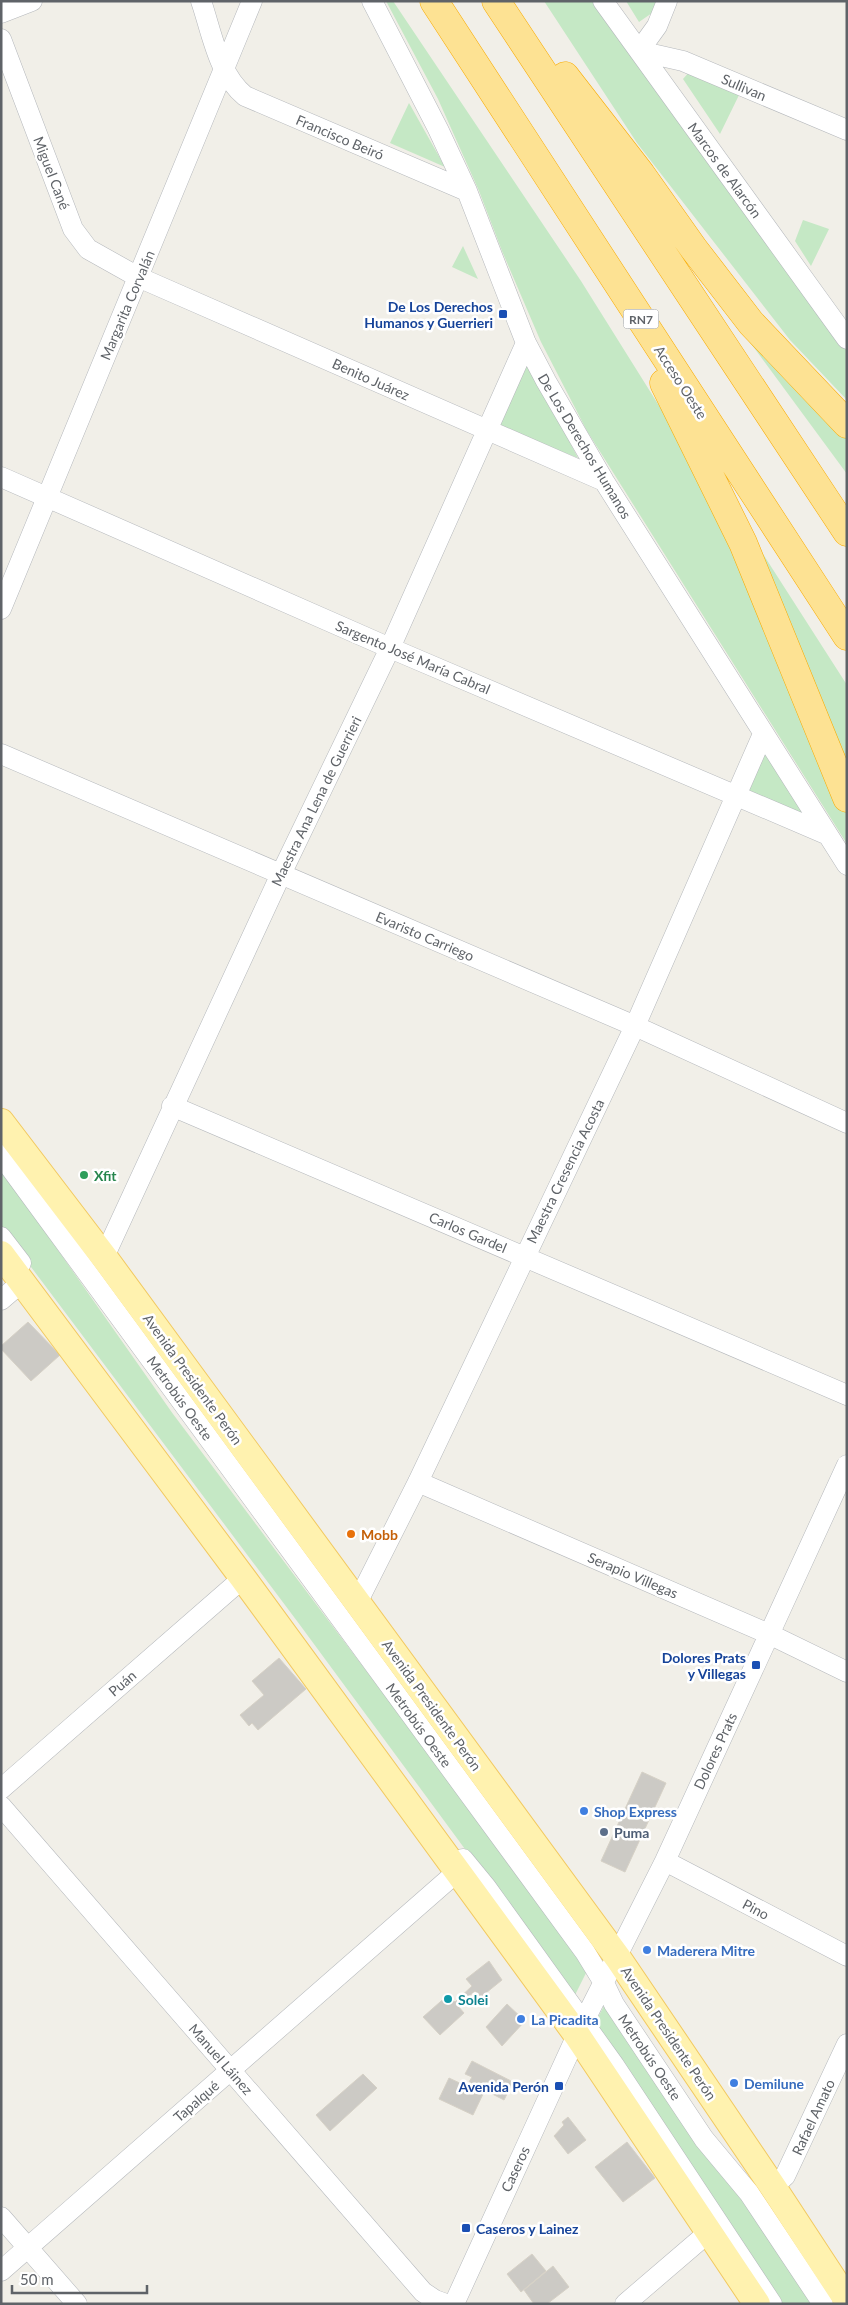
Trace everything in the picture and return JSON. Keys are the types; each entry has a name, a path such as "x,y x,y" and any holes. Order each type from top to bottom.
{"highway":[{"name":"Acceso Oeste","path":"434,1 847,636"},
{"path":"496,1 847,532"},
{"path":"507,1 641,174 694,249 751,323 847,424"},
{"path":"595,249 700,454 738,534 847,798"}],"main road":[{"name":"Avenida Presidente Perón","path":"1,1122 104,1257 618,1958 847,2300"},
{"path":"1,1254 243,1578 458,1871 580,2028 709,2232 757,2304"}],"street":[{"path":"1,13 32,1"},
{"name":"Francisco Beiró","path":"201,1 224,69 234,86 245,96 467,191"},
{"name":"Margarita Corvalán","path":"1,609 252,1"},
{"name":"De Los Derechos Humanos","path":"372,1 438,129 467,191 526,343 564,413 604,481 847,865"},
{"name":"Marcos de Alarcón","path":"603,1 847,339"},
{"path":"639,51 656,26 667,1"},
{"name":"Miguel Cané","path":"1,39 73,229 88,249 138,277"},
{"name":"Sullivan","path":"639,51 683,61 847,130"},
{"name":"Benito Juárez","path":"138,277 604,481"},
{"name":"Maestra Ana Lena de Guerrieri","path":"104,1257 172,1106 390,648 526,343"},
{"name":"Sargento José María Cabral","path":"1,477 390,648 826,834"},
{"name":"Maestra Cresencia Acosta","path":"357,1602 418,1482 635,1026 763,734"},
{"name":"Evaristo Carriego","path":"1,754 635,1026 847,1123"},
{"name":"Carlos Gardel","path":"172,1106 847,1395"},
{"name":"Metrobús Oeste","path":"1,1155 579,1944 604,1983 614,2004 704,2139 749,2193 823,2304"},
{"path":"1,1237 442,1834 486,1887 580,2028 772,2304"},
{"path":"1,1300 22,1282"},
{"name":"Dolores Prats","path":"580,2028 618,1958 665,1861 847,1465"},
{"name":"Serapio Villegas","path":"418,1482 769,1634 847,1672"},
{"name":"Puán","path":"1,1789 243,1578"},
{"name":"Manuel Láinez","path":"1,1806 423,2292 435,2300 446,2304"},
{"name":"Pino","path":"665,1861 847,1956"},
{"name":"Tapalqué","path":"1,2271 458,1871"},
{"name":"Caseros","path":"454,2304 580,2028"},
{"name":"Rafael Amato","path":"773,2187 785,2176 847,2044"},
{"path":"1,2217 77,2304"},
{"path":"625,2304 709,2232"}],"green space":[{"path":"386,1 393,1 581,281 683,444 718,510 847,808 847,844 587,431 541,342 502,251 479,191 438,99"},
{"path":"544,1 595,1 847,350 847,400 790,340 637,143"},
{"path":"626,1 657,1 652,13 639,22"},
{"path":"690,71 740,93 720,134 683,79"},
{"path":"409,103 445,167 390,143"},
{"path":"803,220 829,229 811,266 795,241"},
{"path":"463,246 478,279 452,267"},
{"path":"738,326 847,437 847,474"},
{"path":"523,352 578,458 494,425"},
{"path":"763,554 847,685 847,779 760,555"},
{"path":"763,745 811,821 744,793"},
{"path":"1,1169 173,1414 589,1967 574,1997 297,1621 1,1227"},
{"path":"606,2002 816,2304 777,2304 594,2025"}],"building":[{"path":"28,1322 60,1355 31,1381 1,1349 1,1346"},
{"path":"279,1658 306,1689 258,1730 252,1723 249,1726 240,1715 264,1695 252,1681"},
{"path":"642,1772 666,1783 625,1872 601,1861"},
{"name":"Solei","path":"489,1961 502,1980 481,1997 475,1991 458,2006 464,2013 440,2035 423,2017 448,1995 455,2002 472,1986 466,1979"},
{"path":"507,2004 525,2021 502,2046 486,2027"},
{"path":"472,2061 513,2082 504,2100 469,2082 472,2077 465,2074"},
{"path":"363,2074 377,2088 330,2131 316,2115"},
{"path":"449,2078 483,2094 473,2115 439,2099"},
{"path":"568,2117 586,2140 568,2154 554,2136 564,2125 562,2122"},
{"path":"627,2142 655,2178 623,2202 595,2167"},
{"path":"532,2254 546,2271 521,2292 507,2274"},
{"path":"553,2266 569,2287 547,2304 534,2304 524,2290"}],"place":[{"name":"De Los Derechos Humanos y Guerrieri","path":"503,314"},
{"name":"Xfit","path":"84,1175"},
{"name":"Mobb","path":"351,1534"},
{"name":"Dolores Prats y Villegas","path":"756,1665"},
{"name":"Shop Express","path":"584,1811"},
{"name":"Puma","path":"604,1832"},
{"name":"Maderera Mitre","path":"647,1950"},
{"name":"Solei","path":"448,1999"},
{"name":"La Picadita","path":"521,2019"},
{"name":"Demilune","path":"734,2083"},
{"name":"Avenida Perón","path":"559,2086"},
{"name":"Caseros y Lainez","path":"466,2228"}]}
